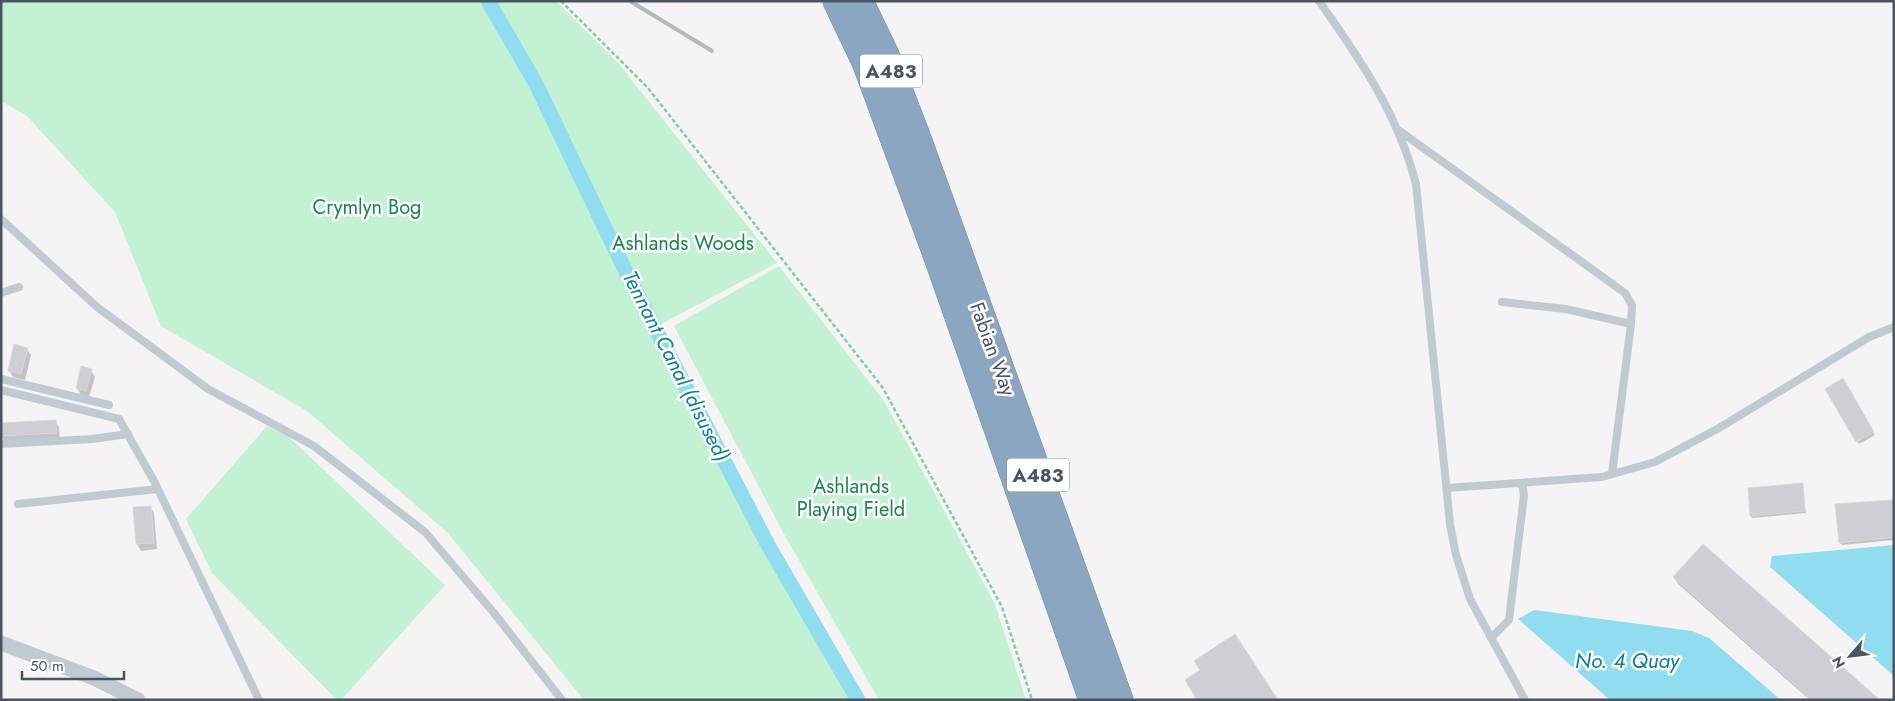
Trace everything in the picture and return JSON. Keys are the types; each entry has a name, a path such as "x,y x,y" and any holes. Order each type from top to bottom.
{"highway":[{"name":"Fabian Way","path":"837,1 866,62 887,118 948,253 1119,700"},
{"name":"Fabian Way","path":"859,1 885,55 919,144 948,253 1093,700"}],"street":[{"path":"1,642 94,678 138,700"}],"lane":[{"path":"1319,1 1379,89 1409,157 1416,184 1450,524 1456,555 1470,599 1525,700"},
{"path":"1397,129 1625,293 1632,305 1631,324 1612,474"},
{"path":"1,219 104,313 208,389 314,446 425,532 494,613 562,700"},
{"path":"1,294 19,287"},
{"path":"1502,302 1566,309 1631,324"},
{"path":"1447,488 1602,477 1655,462 1719,428 1869,337 1894,327"},
{"path":"1,379 109,405"},
{"path":"1,390 119,419 158,489 259,700"},
{"path":"1,444 92,439 128,434"},
{"path":"1491,638 1509,620 1524,495 1522,483"},
{"path":"18,504 158,489"}],"path":[{"path":"561,1 648,88 883,388 1002,606 1032,700"}],"green space":[{"name":"Crymlyn Bog","path":"1,1 488,1 536,84 628,276 768,544 858,700 584,700 448,533 307,411 161,326 115,212 27,116 1,101"},
{"name":"Ashlands Woods","path":"490,1 556,1 619,64 777,263 657,326 630,275 538,83"},
{"name":"Ashlands Playing Field","path":"779,266 884,401 995,604 1026,700 879,700 784,534 674,326"},
{"path":"267,426 289,437 445,585 341,700 337,700 212,573 186,519"}],"water":[{"path":"1894,545 1894,676 1770,567 1772,556"},
{"name":"No. 4 Quay","path":"1534,610 1692,631 1709,638 1781,700 1610,700 1518,619"}],"building":[{"path":"14,344 28,348 21,374 8,371"},
{"path":"81,366 92,369 86,391 76,388"},
{"path":"1843,378 1874,432 1856,442 1825,389"},
{"path":"56,420 57,433 1,436 1,423"},
{"path":"1803,483 1805,511 1750,516 1748,488"},
{"path":"1894,500 1894,537 1839,543 1835,504"},
{"path":"151,506 154,543 136,544 133,507"},
{"path":"1703,544 1880,700 1812,700 1673,577"},
{"path":"1235,634 1278,700 1193,700 1196,698 1185,680 1200,670 1194,661"}],"waterway":[{"name":"Tennant Canal (disused)","path":"488,1 536,84 628,276 768,545 858,700"}],"railway":[{"path":"630,1 712,51"}]}
